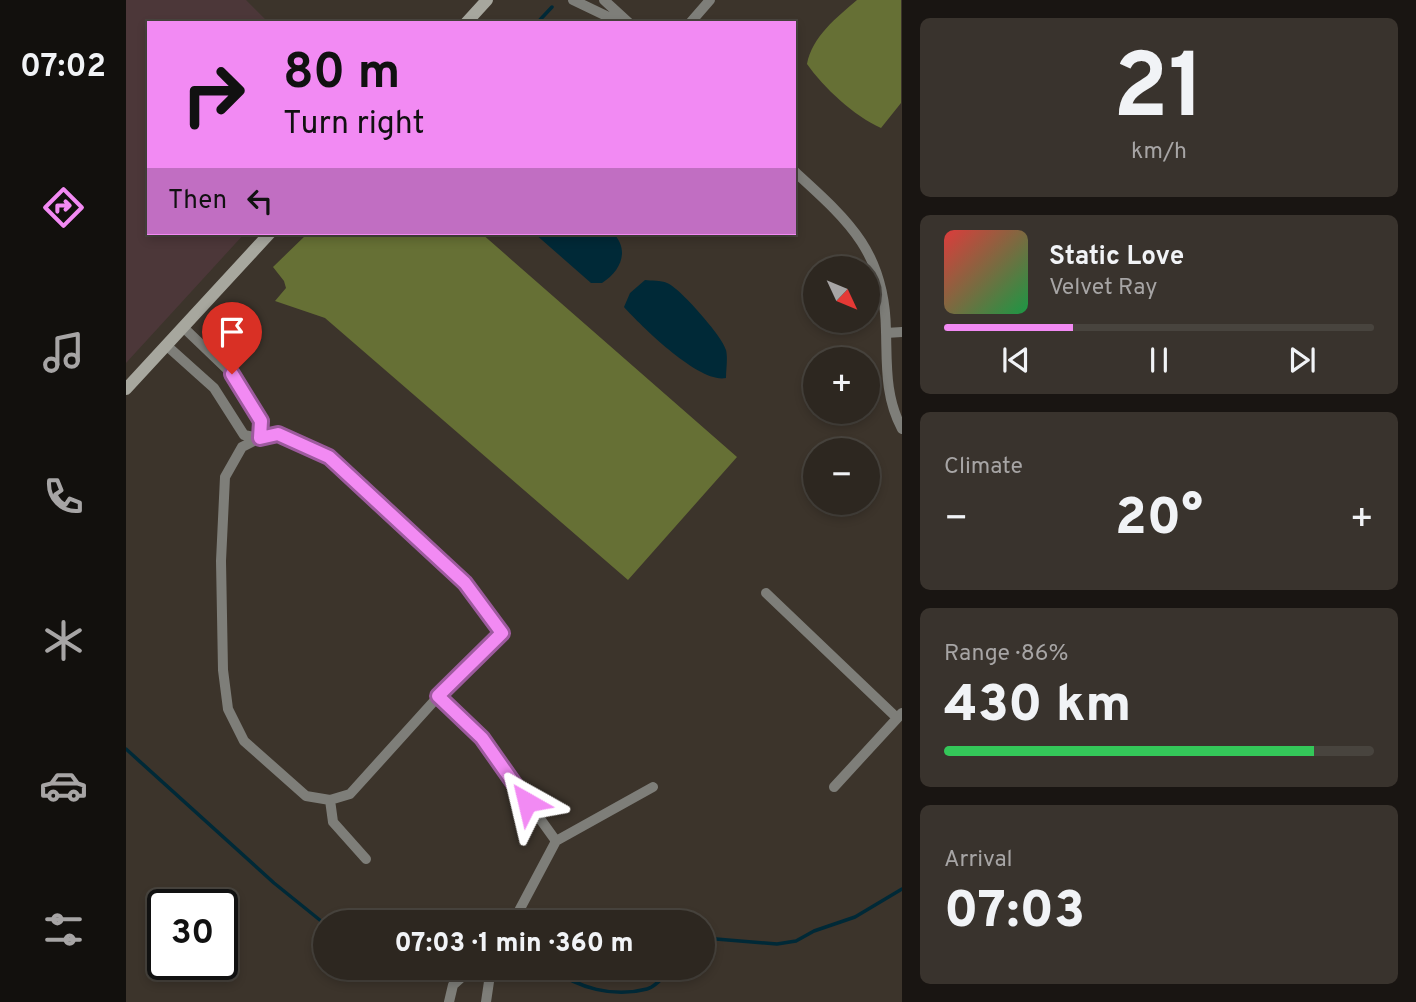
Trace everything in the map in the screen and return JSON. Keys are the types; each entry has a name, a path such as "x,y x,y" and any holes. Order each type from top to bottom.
{"street":[{"path":"468,21 487,0"},
{"path":"573,0 617,21"},
{"path":"604,0 627,21"},
{"path":"692,21 710,0"},
{"path":"796,173 849,222 876,264 883,288 887,390 901,429"},
{"path":"126,389 268,235"},
{"path":"183,327 232,374 261,421 260,438"},
{"path":"886,333 901,332"},
{"path":"166,345 214,388 244,435 260,438"},
{"path":"278,434 329,457 465,583 502,633 438,696 350,794 330,800 306,796 244,741 228,709 223,670 221,561 225,477 242,447 260,438 278,434"},
{"path":"766,593 899,715 834,787"},
{"path":"438,696 482,738 556,841"},
{"path":"519,910 556,841 653,787"},
{"path":"330,800 332,822 366,859"},
{"path":"449,1002 453,985 459,980"},
{"path":"486,1002 489,980"}],"shaded area":[{"path":"126,0 246,0 267,21 147,21 147,235 243,235 126,363"}],"green space":[{"path":"857,0 901,0 901,103 881,128 840,100 807,64 820,36"},
{"path":"306,235 483,235 737,457 628,580 325,318 275,301 286,288 273,267"}],"water":[{"path":"536,235 614,235 621,246 621,260 609,278 602,283 591,283"},
{"path":"645,280 662,281 673,286 709,324 726,350 726,378 702,372 687,363 657,340 624,307 630,293"}],"waterway":[{"path":"539,21 552,7"},
{"path":"126,749 274,883 313,914"},
{"path":"715,939 777,944 796,941 814,931 855,917 902,889"},
{"path":"571,980 609,992 634,992 650,988 661,980"}],"route":[{"path":"232,374 261,421 260,438 278,434 310,446 329,457 465,583 502,633 438,696 482,738 527,802"}]}
